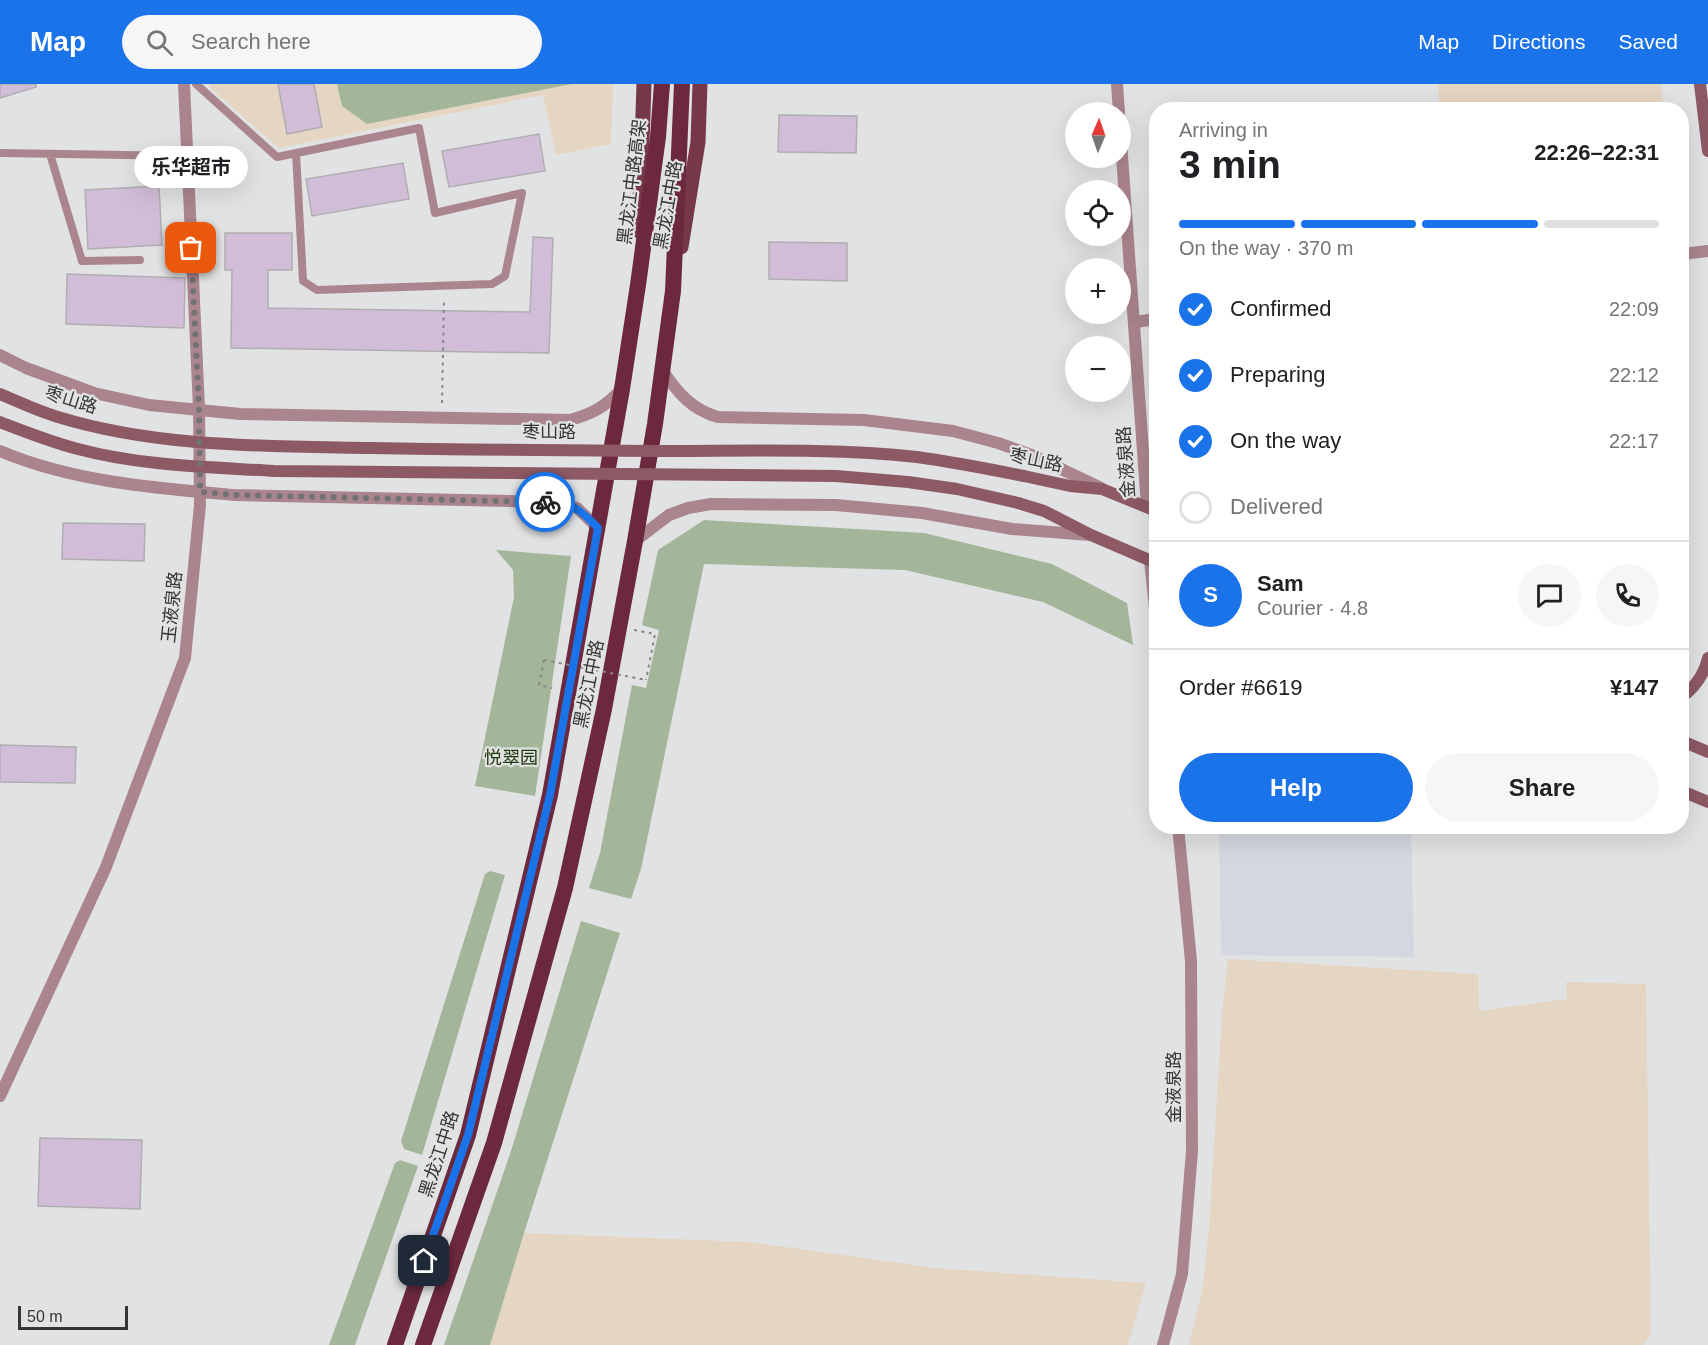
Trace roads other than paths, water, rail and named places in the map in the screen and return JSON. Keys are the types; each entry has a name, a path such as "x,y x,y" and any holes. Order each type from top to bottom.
{"highway":[{"name":"黑龙江中路高架","path":"638,285 658,137 662,84"},
{"path":"673,291 682,84"},
{"name":"黑龙江中路","path":"395,1345 468,1135 550,795 622,389 638,285"},
{"name":"黑龙江中路","path":"423,1345 494,1143 566,888 604,709 636,541 663,371 673,291"}],"main road":[{"name":"黑龙江中路","path":"638,285 644,84"},
{"name":"黑龙江中路","path":"673,291 698,142 700,84"},
{"path":"1700,84 1708,151"},
{"name":"枣山路","path":"0,394 55,417 87,425 144,436 203,442 276,446 498,450 839,452 961,463 1070,486 1102,489 1149,508"},
{"path":"0,422 48,441 81,450 129,459 198,467 274,471 836,476 908,482 947,487 1044,511 1149,560"},
{"path":"1689,691 1700,680 1708,658"},
{"path":"1689,744 1708,752"},
{"path":"1689,793 1708,802"}],"street":[{"name":"玉液泉路","path":"0,1093 106,867 185,658 200,492 199,408 184,84"},
{"path":"1117,84 1118,102"},
{"name":"金液泉路","path":"1123,168 1149,476"},
{"path":"1689,253 1708,251"},
{"path":"1135,322 1149,321"},
{"name":"枣山路","path":"0,355 26,368 94,393 149,405 199,408 240,414 570,420 588,415 605,405 622,389"},
{"name":"枣山路","path":"663,371 675,390 687,401 710,415 864,420 953,431 998,443 1034,456 1102,489"},
{"path":"0,450 75,475 200,492 234,495 555,502 577,508 598,528"},
{"path":"636,541 669,515 688,508 711,504 836,506 922,513 1012,529 1091,535"},
{"name":"金液泉路","path":"1163,1345 1182,1274 1192,1151 1191,961 1179,834"}],"lane":[{"path":"196,84 277,157 296,153 419,128 435,213 522,193 505,276 492,284 317,290 303,281 296,153"},
{"path":"0,153 187,156"},
{"path":"50,154 82,261 140,260"}],"place":[{"name":"乐华超市","path":"191,248"}],"park label":[{"name":"悦翠园","path":"511,758"}]}
